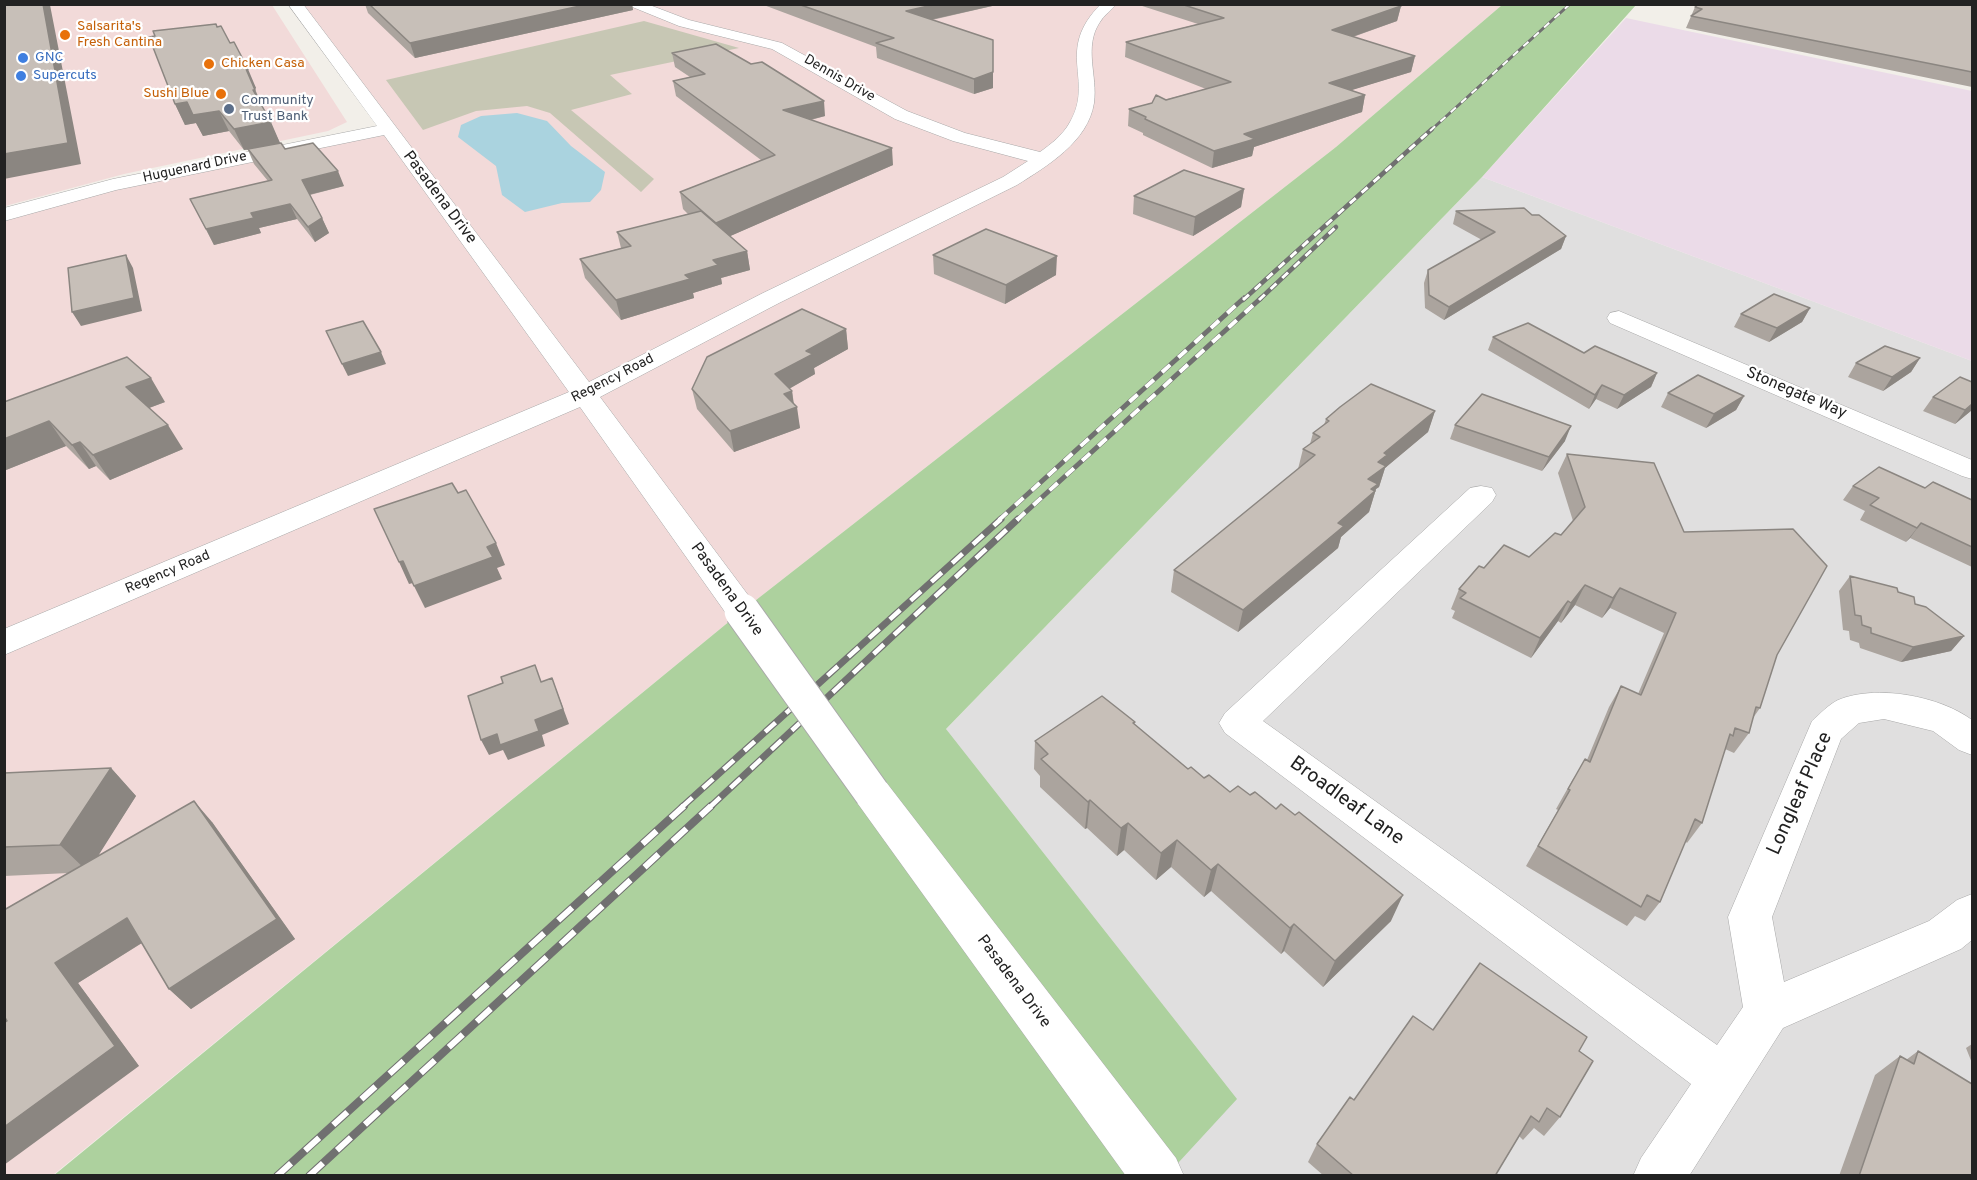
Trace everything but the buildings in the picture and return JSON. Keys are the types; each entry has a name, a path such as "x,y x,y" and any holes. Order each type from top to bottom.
{"street":[{"name":"Pasadena Drive","path":"295,4 742,611 872,793 1158,1176"},
{"name":"Dennis Drive","path":"632,4 684,23 777,46 901,115 959,137 1044,159"},
{"name":"Regency Road","path":"4,643 584,395 751,308 990,192 1044,159 1066,140 1079,122 1087,96 1082,49 1084,40 1091,22 1109,4"},
{"name":"Huguenard Drive","path":"4,215 113,185 387,129"},
{"name":"Stonegate Way","path":"1618,318 1972,470"},
{"name":"Broadleaf Lane","path":"1481,495 1238,723 1724,1079"},
{"name":"Longleaf Place","path":"1767,1012 1750,917 1825,731 1849,711 1884,705 1944,719 1972,740"},
{"path":"1659,1176 1767,1012 1945,935 1972,914"}],"shaded area":[{"path":"5,5 272,5 347,122 328,131 124,174 5,206"},
{"path":"295,5 1502,5 1336,147 742,611 53,1175 5,1176 5,215 58,199 386,129"},
{"path":"1626,18 1972,91 1972,361 1482,177"},
{"path":"644,21 739,48 610,75 632,94 571,110 654,179 641,192 550,113 527,106 476,111 423,130 386,80"},
{"path":"1482,177 1972,361 1972,1175 1167,1175 946,729"}],"green space":[{"path":"1502,5 1636,5 1482,177 946,729 1237,1099 1167,1175 53,1176 742,611 1336,147"}],"water":[{"path":"517,113 547,121 571,146 605,172 601,190 590,202 562,203 525,212 502,195 496,166 458,137 461,125 481,116"}],"railway":[{"path":"1430,131 1570,4"},
{"path":"1243,300 1432,129"},
{"path":"1259,300 1336,227"},
{"path":"999,520 1244,298"},
{"path":"1017,520 1261,298"},
{"path":"682,807 1001,519"},
{"path":"710,807 1018,519"},
{"path":"277,1176 684,806"},
{"path":"309,1176 711,806"}],"place":[{"name":"Salsarita's Fresh Cantina","path":"65,35"},
{"name":"GNC","path":"23,58"},
{"name":"Chicken Casa","path":"209,64"},
{"name":"Supercuts","path":"21,76"},
{"name":"Sushi Blue","path":"221,94"},
{"name":"Community Trust Bank","path":"229,109"}]}
